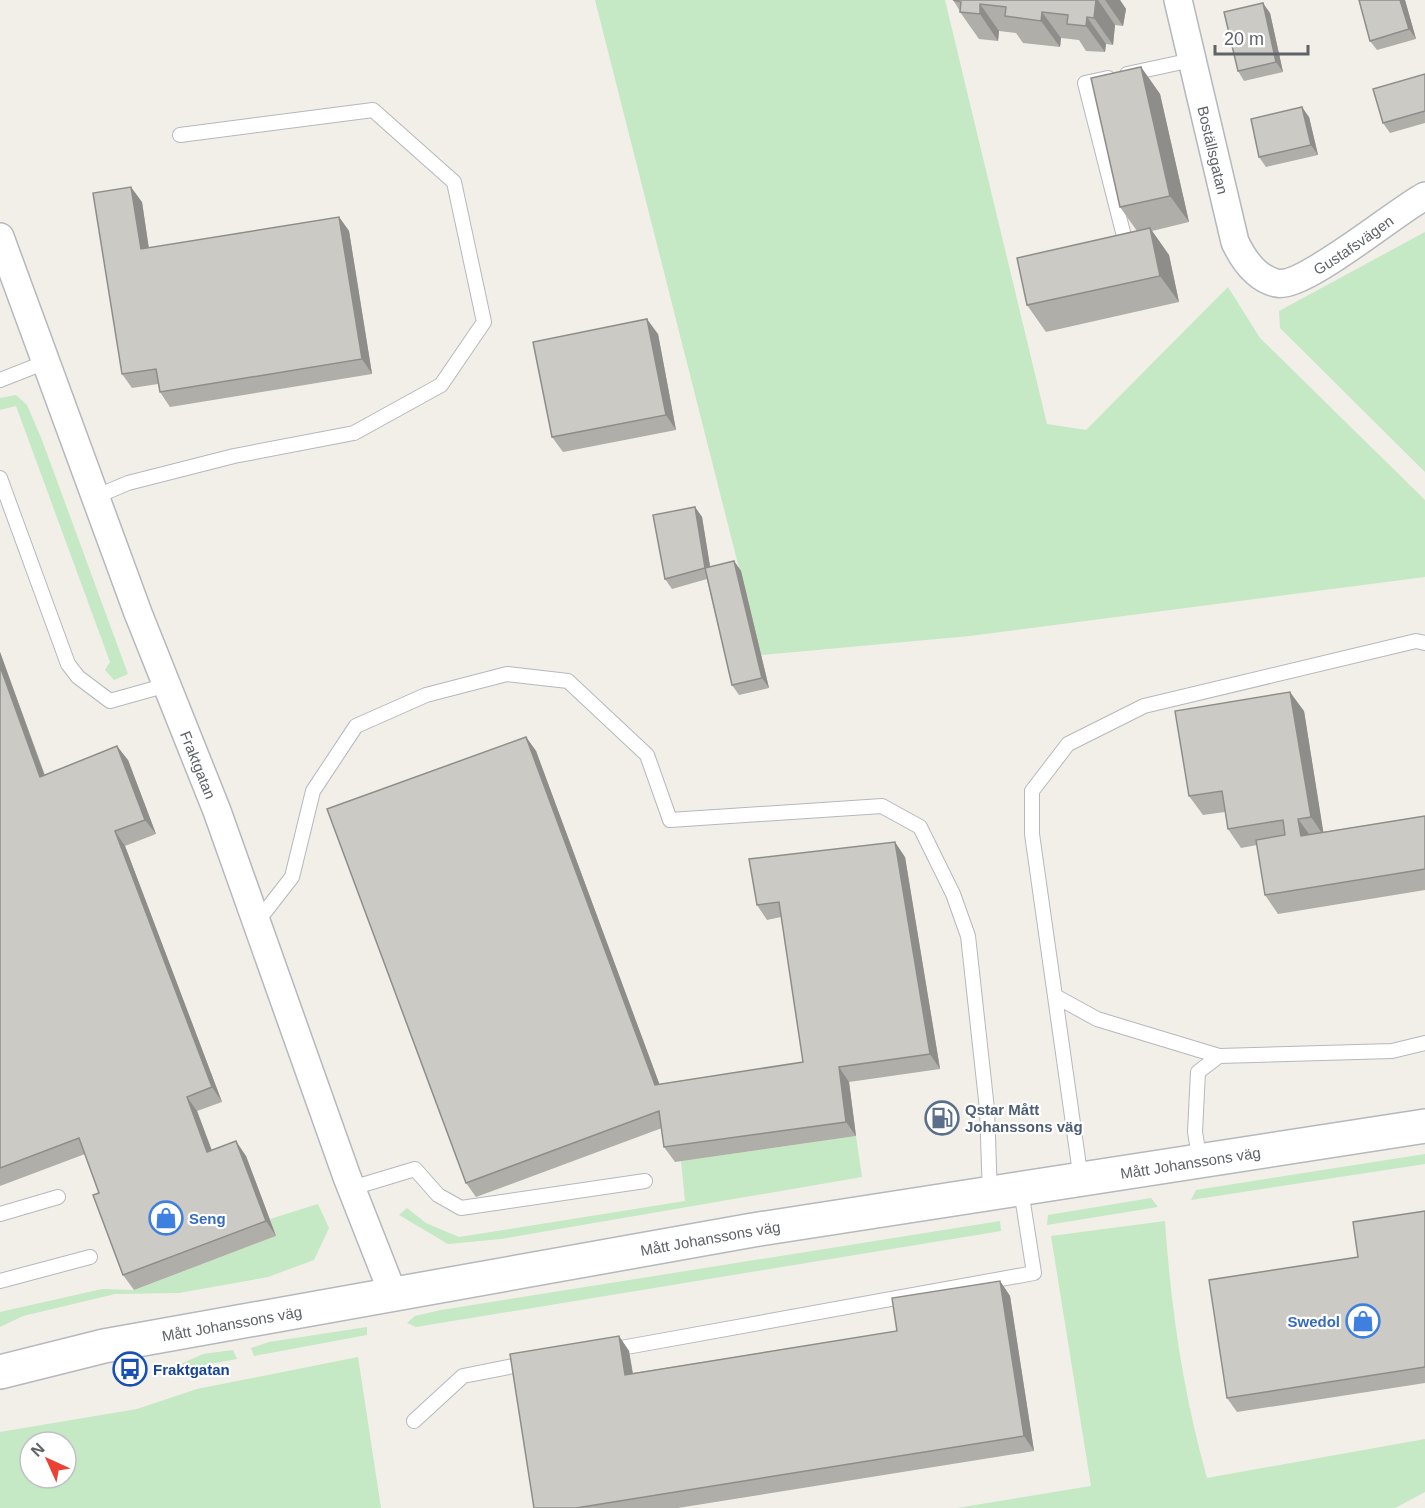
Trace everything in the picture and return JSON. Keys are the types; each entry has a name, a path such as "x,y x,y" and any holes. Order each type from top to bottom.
{"street":[{"name":"Boställsgatan","path":"1178,0 1235,242 1241,255 1253,269 1277,284"},
{"name":"Gustafsvägen","path":"1277,284 1302,278 1425,196"},
{"name":"Fraktgatan","path":"0,237 95,497 217,811 352,1188 393,1294"},
{"name":"Mått Johanssons väg","path":"0,1372 104,1346 753,1230 1425,1126"}],"lane":[{"path":"1115,251 1126,249 1085,83 1192,60"},
{"path":"95,497 128,483 234,456 354,433 441,385 484,322 454,182 373,110 180,135"},
{"path":"0,380 46,362"},
{"path":"0,478 68,664 78,677 110,701 167,685"},
{"path":"1081,1180 1032,834 1032,791 1068,744 1144,706 1416,641 1425,643"},
{"path":"256,922 292,877 313,791 356,726 426,695 507,674 568,681 647,755 670,820 882,806 920,827 953,894 968,936 987,1109 1006,1192 1034,1273 598,1352"},
{"path":"1055,996 1097,1019 1220,1056 1392,1051 1425,1043"},
{"path":"1200,1162 1195,1132 1198,1072 1220,1056"},
{"path":"352,1188 416,1169 438,1195 461,1208 645,1181"},
{"path":"0,1214 58,1197"},
{"path":"0,1281 90,1257"},
{"path":"414,1421 463,1377 544,1361"}],"green space":[{"path":"595,0 945,0 1047,424 1086,430 1228,287 1260,338 1425,500 1425,577 970,636 761,655"},
{"path":"1425,232 1425,472 1280,328 1279,311"},
{"path":"16,395 27,405 42,440 128,674 114,680 105,670 110,662 16,406 0,410 0,398"},
{"path":"856,1136 862,1177 501,1239 448,1244 399,1215 407,1208 426,1223 459,1237 685,1201 681,1161"},
{"path":"1425,1154 1425,1164 1191,1200 1196,1190"},
{"path":"1151,1198 1158,1207 1047,1225 1048,1215"},
{"path":"318,1204 329,1228 314,1260 268,1277 179,1293 115,1294 23,1316 0,1327 0,1312 102,1289 134,1290 276,1236 270,1219"},
{"path":"1000,1221 1001,1231 416,1327 407,1323 415,1316 441,1310"},
{"path":"1165,1221 1179,1351 1191,1414 1207,1478 1425,1439 1425,1492 1395,1508 957,1508 1091,1486 1051,1236"},
{"path":"367,1327 367,1335 254,1356 251,1348 269,1342"},
{"path":"233,1350 237,1359 161,1373 203,1354"},
{"path":"358,1357 381,1508 0,1508 0,1432 137,1409 197,1389"}],"building":[{"path":"953,0 1096,0 1094,18 1087,17 1086,26 1067,24 1068,15 1042,12 1041,21 1005,16 1006,7 980,4 980,14 960,12 961,2"},
{"path":"1359,0 1400,0 1409,29 1370,41"},
{"path":"1263,3 1276,62 1238,71 1224,12"},
{"path":"1141,67 1170,196 1120,207 1091,78"},
{"path":"1425,74 1425,111 1383,123 1373,89"},
{"path":"1302,107 1311,145 1259,157 1251,119"},
{"path":"131,187 141,249 339,217 362,359 160,392 156,369 122,374 93,193"},
{"path":"1150,228 1160,276 1027,305 1017,258"},
{"path":"647,319 666,415 552,437 533,342"},
{"path":"695,507 705,568 665,579 653,515"},
{"path":"734,561 762,678 732,685 705,568"},
{"path":"0,666 40,777 117,746 145,820 115,831 212,1087 187,1097 207,1152 236,1141 266,1221 123,1275 93,1195 99,1193 79,1138 0,1168"},
{"path":"1290,692 1311,817 1298,819 1301,836 1425,816 1425,869 1265,895 1256,840 1285,835 1283,820 1228,829 1222,791 1189,796 1175,711"},
{"path":"526,737 655,1085 803,1062 779,902 757,905 749,859 895,842 930,1054 839,1067 846,1122 664,1147 659,1111 466,1183 327,809"},
{"path":"1425,1211 1425,1367 1227,1398 1209,1280 1358,1257 1353,1222"},
{"path":"1000,1281 1024,1436 576,1508 534,1508 510,1354 619,1336 625,1375 897,1331 892,1298"}],"place":[{"name":"Qstar Mått Johanssons väg","path":"942,1118"},
{"name":"Seng","path":"166,1218"},
{"name":"Swedol","path":"1363,1321"},
{"name":"Fraktgatan","path":"130,1369"}]}
